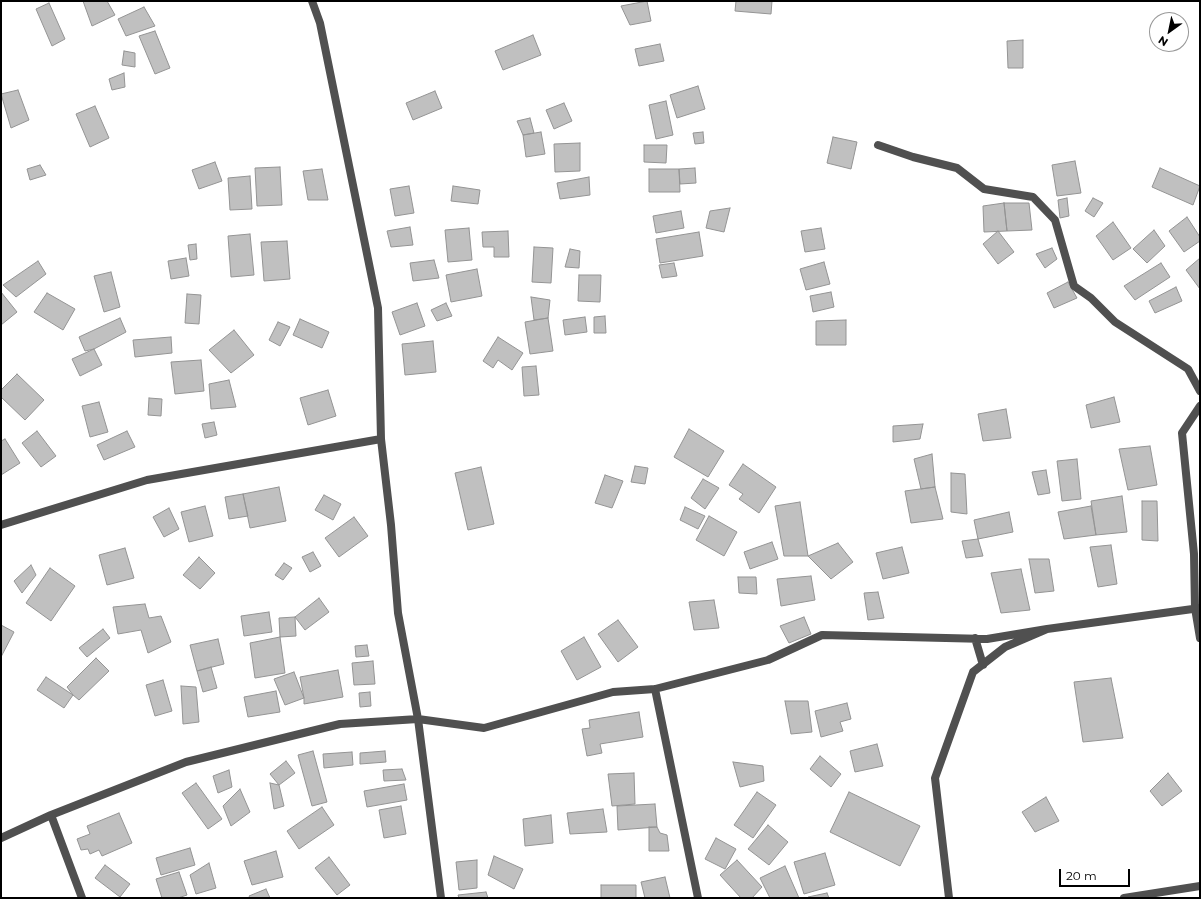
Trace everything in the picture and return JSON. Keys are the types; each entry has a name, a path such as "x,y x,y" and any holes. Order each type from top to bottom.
{"street":[{"path":"312,1 320,23 378,308 381,439 391,526 398,613 418,720 442,898"},
{"path":"878,145 913,157 958,168 984,189 1033,197 1055,220 1074,286 1091,298 1115,322 1188,369 1200,391"},
{"path":"1200,406 1182,433 1194,554 1200,638"},
{"path":"1,525 147,480 381,439"},
{"path":"1,838 51,815 186,762 340,724 418,720 484,728 613,692 655,689 768,660 822,635 987,639 1198,608"},
{"path":"949,898 935,778 973,672 984,665 1005,647 1047,629"},
{"path":"975,638 984,665"},
{"path":"655,689 698,898"},
{"path":"51,815 82,898"},
{"path":"1124,898 1200,886"}],"building":[{"path":"83,1 107,1 115,15 92,26"},
{"path":"647,1 651,21 630,25 621,6"},
{"path":"736,1 772,1 771,14 735,11"},
{"path":"49,3 65,39 52,46 36,9"},
{"path":"144,7 155,26 126,36 118,19"},
{"path":"155,31 170,68 155,74 139,36"},
{"path":"533,35 541,55 503,70 495,51"},
{"path":"1023,40 1023,68 1008,68 1007,41"},
{"path":"660,44 664,61 639,66 635,49"},
{"path":"124,51 135,53 135,67 122,65"},
{"path":"124,73 125,87 112,90 109,79"},
{"path":"698,86 705,109 677,118 670,95"},
{"path":"18,90 29,120 11,128 1,94"},
{"path":"435,91 442,108 413,120 406,103"},
{"path":"666,101 673,135 656,139 649,105"},
{"path":"564,103 572,121 554,129 546,110"},
{"path":"95,106 109,138 90,147 76,114"},
{"path":"530,118 534,133 523,135 517,121"},
{"path":"541,132 545,154 526,157 523,135"},
{"path":"703,132 704,143 695,144 693,133"},
{"path":"833,137 857,142 851,169 827,163"},
{"path":"580,143 580,171 555,172 554,144"},
{"path":"644,145 667,145 666,163 644,162"},
{"path":"1075,161 1081,193 1057,196 1052,165"},
{"path":"215,162 222,181 199,189 192,170"},
{"path":"40,165 46,175 30,180 27,169"},
{"path":"280,167 282,205 257,206 255,168"},
{"path":"695,168 696,183 680,184 679,169"},
{"path":"1160,168 1200,186 1193,205 1152,187"},
{"path":"322,169 328,200 308,200 303,171"},
{"path":"649,169 679,169 680,192 649,192"},
{"path":"250,176 252,209 230,210 228,178"},
{"path":"589,177 590,195 560,199 557,183"},
{"path":"409,186 414,213 395,216 390,189"},
{"path":"453,186 480,190 478,204 451,201"},
{"path":"1067,198 1069,216 1060,218 1058,200"},
{"path":"1093,198 1103,203 1094,217 1085,211"},
{"path":"1004,203 1007,231 984,232 983,206"},
{"path":"1004,203 1029,203 1032,230 1007,231"},
{"path":"730,208 724,232 706,228 710,211"},
{"path":"681,211 684,228 656,233 653,216"},
{"path":"1187,217 1200,237 1200,241 1184,252 1169,231"},
{"path":"1113,222 1131,248 1113,260 1096,236"},
{"path":"410,227 413,245 391,247 387,231"},
{"path":"469,228 472,260 448,262 445,230"},
{"path":"821,228 825,249 805,252 801,231"},
{"path":"1154,230 1165,246 1147,263 1133,249"},
{"path":"508,231 509,257 494,257 494,247 483,247 482,232"},
{"path":"998,231 1014,252 998,264 983,244"},
{"path":"699,232 703,256 660,263 656,239"},
{"path":"250,234 254,275 231,277 228,236"},
{"path":"287,241 290,279 264,281 261,242"},
{"path":"196,244 197,259 190,260 188,245"},
{"path":"534,247 553,248 551,283 532,282"},
{"path":"1052,248 1057,259 1045,268 1036,254"},
{"path":"570,249 580,251 579,268 565,267"},
{"path":"186,258 189,276 171,279 168,261"},
{"path":"1200,258 1200,289 1186,270"},
{"path":"434,260 439,278 413,281 410,263"},
{"path":"38,261 46,274 16,297 3,285"},
{"path":"824,262 830,284 806,290 800,269"},
{"path":"674,263 677,276 662,278 659,265"},
{"path":"1161,263 1170,277 1135,300 1124,286"},
{"path":"477,269 482,296 451,302 446,275"},
{"path":"111,272 120,307 104,312 94,276"},
{"path":"579,275 601,275 600,302 578,301"},
{"path":"1068,282 1077,298 1054,308 1047,293"},
{"path":"1176,287 1182,301 1155,313 1149,301"},
{"path":"1,292 17,312 1,325"},
{"path":"831,292 834,307 813,312 810,296"},
{"path":"47,293 75,309 63,330 34,312"},
{"path":"187,294 201,295 199,324 185,323"},
{"path":"531,297 550,300 548,318 534,320"},
{"path":"417,303 425,326 400,335 392,312"},
{"path":"446,303 452,316 437,321 431,310"},
{"path":"605,316 606,333 594,333 594,317"},
{"path":"585,317 587,332 565,335 563,320"},
{"path":"120,318 126,332 94,349 85,351 79,337"},
{"path":"548,318 553,351 530,354 525,322"},
{"path":"300,319 329,332 322,348 293,335"},
{"path":"846,320 846,345 816,345 816,321"},
{"path":"278,322 290,327 280,346 269,340"},
{"path":"234,330 254,355 231,373 209,350"},
{"path":"171,337 172,353 135,357 133,340"},
{"path":"498,337 523,353 512,370 498,360 493,368 483,361"},
{"path":"433,341 436,372 405,375 402,344"},
{"path":"94,349 102,365 80,376 72,359"},
{"path":"201,360 204,391 175,394 171,362"},
{"path":"536,366 539,395 524,396 522,367"},
{"path":"17,374 44,400 25,420 1,397 1,390"},
{"path":"229,380 236,407 211,409 209,384"},
{"path":"328,390 336,416 308,425 300,398"},
{"path":"1114,397 1120,422 1091,428 1086,405"},
{"path":"149,398 162,399 161,416 148,415"},
{"path":"99,402 108,432 90,437 82,406"},
{"path":"1006,409 1011,438 983,441 978,414"},
{"path":"214,422 217,435 205,438 202,424"},
{"path":"923,424 920,439 893,442 893,426"},
{"path":"689,429 724,451 708,477 674,457"},
{"path":"37,431 56,456 41,467 22,443"},
{"path":"127,431 135,447 104,460 97,445"},
{"path":"5,439 20,463 1,475 1,441"},
{"path":"1150,446 1157,485 1128,490 1119,449"},
{"path":"932,454 935,487 921,489 914,459"},
{"path":"1077,459 1081,499 1062,501 1057,461"},
{"path":"743,464 776,487 759,513 739,499 743,494 729,485"},
{"path":"635,466 648,468 645,484 631,482"},
{"path":"481,467 494,524 468,530 455,473"},
{"path":"1046,470 1050,493 1038,495 1032,472"},
{"path":"951,473 965,474 967,514 951,512"},
{"path":"605,475 623,481 612,508 595,503"},
{"path":"703,479 719,488 705,509 691,498"},
{"path":"279,487 286,521 250,528 243,494"},
{"path":"935,487 943,519 911,523 905,491"},
{"path":"243,494 248,516 229,519 225,497"},
{"path":"324,495 341,504 333,520 315,510"},
{"path":"1122,496 1127,532 1096,535 1091,501"},
{"path":"1142,501 1157,501 1158,541 1142,540"},
{"path":"800,502 808,556 784,556 775,506"},
{"path":"205,506 213,536 189,542 181,512"},
{"path":"1091,506 1096,535 1064,539 1058,512"},
{"path":"685,507 705,516 698,529 680,520"},
{"path":"169,508 179,529 164,537 153,517"},
{"path":"1009,512 1013,532 978,539 974,520"},
{"path":"709,516 737,532 724,556 696,540"},
{"path":"354,517 368,536 339,557 325,538"},
{"path":"978,539 983,556 966,558 962,541"},
{"path":"772,542 778,559 750,569 744,552"},
{"path":"838,543 853,562 831,579 808,556"},
{"path":"1111,545 1117,584 1098,587 1090,547"},
{"path":"902,547 909,573 883,579 876,553"},
{"path":"125,548 134,578 107,585 99,555"},
{"path":"313,552 321,566 310,572 302,557"},
{"path":"199,557 215,573 200,589 183,575"},
{"path":"1029,559 1049,559 1054,591 1035,593"},
{"path":"284,563 292,568 283,580 275,575"},
{"path":"31,565 36,575 22,593 14,581"},
{"path":"50,568 75,586 51,621 26,603"},
{"path":"1021,569 1030,610 1001,613 991,573"},
{"path":"811,576 815,600 781,606 777,579"},
{"path":"738,577 756,577 757,594 739,593"},
{"path":"878,592 884,618 868,620 864,593"},
{"path":"319,598 329,612 305,630 295,617"},
{"path":"714,600 719,628 694,630 689,602"},
{"path":"145,604 149,618 161,616 171,642 148,653 141,630 118,634 113,607"},
{"path":"269,612 272,632 244,636 241,616"},
{"path":"295,617 296,636 280,637 279,618"},
{"path":"804,617 811,634 789,643 780,626"},
{"path":"618,620 638,647 618,662 598,634"},
{"path":"1,625 14,632 1,657"},
{"path":"103,629 110,638 87,657 79,648"},
{"path":"280,637 285,673 255,678 250,643"},
{"path":"584,637 601,667 577,680 561,651"},
{"path":"218,639 224,664 197,671 190,645"},
{"path":"367,645 369,656 356,657 355,646"},
{"path":"96,658 109,671 79,700 67,687"},
{"path":"373,661 375,684 354,685 352,663"},
{"path":"211,667 217,688 203,692 197,671"},
{"path":"338,670 343,697 304,704 300,677"},
{"path":"294,672 304,698 285,705 274,679"},
{"path":"46,677 73,695 64,708 37,690"},
{"path":"1111,678 1123,738 1083,742 1074,682"},
{"path":"163,680 172,711 155,716 146,685"},
{"path":"181,686 196,687 199,722 183,724"},
{"path":"276,691 280,712 248,717 244,697"},
{"path":"370,692 371,706 360,707 359,693"},
{"path":"785,701 808,701 812,732 791,734"},
{"path":"847,703 851,719 840,722 843,731 821,737 815,711"},
{"path":"639,712 643,737 600,744 602,753 587,756 582,729 590,728 589,720"},
{"path":"877,744 883,766 855,772 850,751"},
{"path":"313,751 327,802 312,806 298,755"},
{"path":"385,751 386,762 360,764 360,753"},
{"path":"352,752 353,765 324,768 323,754"},
{"path":"820,756 841,774 831,787 810,769"},
{"path":"286,761 295,773 279,785 270,774"},
{"path":"733,762 763,766 764,781 740,787"},
{"path":"402,769 406,780 384,781 383,770"},
{"path":"229,770 232,787 218,793 213,776"},
{"path":"634,773 635,804 612,806 608,774"},
{"path":"1168,773 1182,791 1162,806 1150,791"},
{"path":"196,783 222,819 208,829 182,793"},
{"path":"270,783 279,785 284,806 274,809"},
{"path":"404,784 407,800 367,807 364,791"},
{"path":"240,789 250,812 231,826 223,806"},
{"path":"757,792 776,805 753,838 734,825"},
{"path":"849,792 920,826 900,866 830,832"},
{"path":"1046,797 1059,821 1035,832 1022,812"},
{"path":"655,804 657,827 618,830 617,806"},
{"path":"401,806 406,834 384,838 379,810"},
{"path":"322,807 334,825 299,849 287,831"},
{"path":"603,809 607,832 570,834 567,813"},
{"path":"119,813 132,843 102,856 99,850 90,854 88,849 81,850 77,839 90,834 87,826"},
{"path":"551,815 553,843 525,846 523,819"},
{"path":"768,825 788,842 769,865 748,849"},
{"path":"649,827 657,827 660,833 667,835 669,851 649,851"},
{"path":"716,838 736,849 725,869 705,859"},
{"path":"190,848 195,865 161,875 156,858"},
{"path":"276,851 283,877 252,885 244,861"},
{"path":"825,853 835,885 804,894 794,862"},
{"path":"494,856 523,869 514,889 488,875"},
{"path":"329,857 350,885 337,895 315,868"},
{"path":"477,860 477,888 459,890 456,862"},
{"path":"737,860 762,887 752,898 741,898 720,875"},
{"path":"209,863 216,888 196,894 190,875"},
{"path":"105,865 130,884 120,897 95,878"},
{"path":"785,866 799,898 770,898 760,878"},
{"path":"179,872 187,895 178,898 162,898 156,879"},
{"path":"665,877 670,898 645,898 641,882"},
{"path":"601,885 636,885 636,898 601,898"},
{"path":"266,889 270,898 250,898 249,896"},
{"path":"486,892 488,898 459,898 458,895"},
{"path":"827,893 829,898 808,898 808,897"}]}
